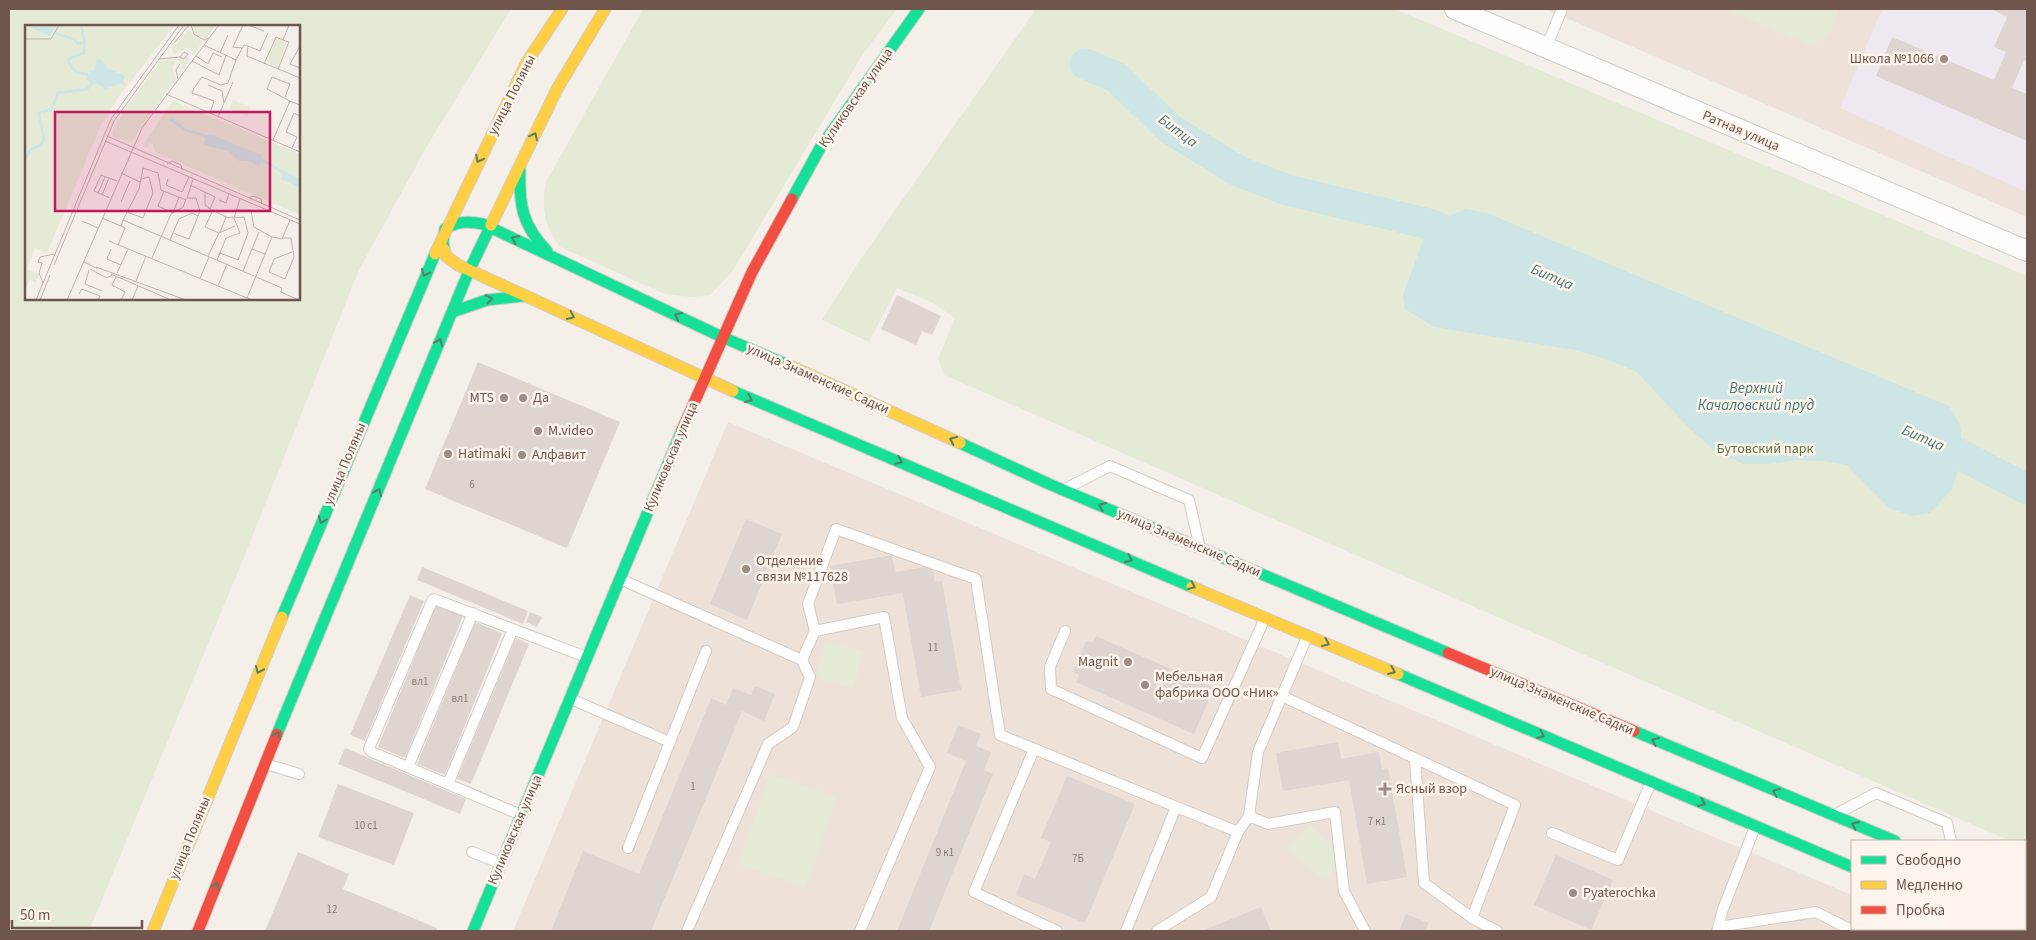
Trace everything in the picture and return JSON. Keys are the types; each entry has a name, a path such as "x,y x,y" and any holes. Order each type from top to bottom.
{"street":[{"name":"улица Поляны","path":"152,931 201,809 445,229 527,62 562,9"},
{"path":"198,931 469,271 557,89 605,9"},
{"name":"Куликовская улица","path":"473,931 704,379 752,272 820,148 919,9"},
{"name":"Ратная улица","path":"1461,10 1546,48 2027,251"},
{"path":"520,165 519,196 522,214 533,238 554,257"},
{"name":"улица Знаменские Садки","path":"445,229 453,223 462,221 483,224 722,337 771,357 1063,490 1893,840"},
{"path":"445,229 443,242 446,256 469,271 527,296 704,379 1265,617 1309,632 1851,867"},
{"path":"452,312 480,300 527,296"},
{"path":"1328,616 1346,615 1368,619"}],"lane":[{"path":"1546,48 1562,9"},
{"path":"1063,490 1110,466 1189,500 1200,548"},
{"path":"802,660 815,631 808,604 836,529 976,579 1000,735 1238,832"},
{"path":"620,579 802,660 810,677 793,727 768,744 687,931"},
{"path":"521,815 372,752 370,746 432,601 438,599 587,658"},
{"path":"408,767 473,613"},
{"path":"815,631 884,617 902,718 930,768 860,931"},
{"path":"1065,631 1050,666 1051,689 1202,758 1265,617"},
{"path":"448,784 513,628"},
{"path":"1157,931 1210,897 1238,832 1249,816 1258,752 1309,632"},
{"path":"628,848 706,651"},
{"path":"1282,696 1515,806 1472,918"},
{"path":"570,699 670,742"},
{"path":"1034,749 974,892 1057,931"},
{"path":"1415,759 1424,883 1472,918 1497,931"},
{"path":"266,763 299,774"},
{"path":"1552,833 1618,860 1651,781"},
{"path":"1834,816 1876,793 1947,823 1951,840"},
{"path":"1126,931 1176,807"},
{"path":"1249,816 1268,824 1336,812 1344,891 1365,931"},
{"path":"1756,826 1723,909 1718,929 1816,912 1851,930"},
{"path":"472,852 501,864"}],"shaded area":[{"path":"1545,9 2027,9 2027,217"},
{"name":"Школа №1066","path":"1882,9 2027,9 2027,192 1840,108"},
{"path":"728,422 1851,895 1851,930 1938,931 513,931"}],"green space":[{"path":"9,9 511,9 427,146 359,270 244,557 89,931 9,931"},
{"path":"643,9 897,9 863,54 732,272 710,295 692,297 665,294 560,247 550,231 545,216 546,182"},
{"name":"Бутовский парк","path":"1036,9 1395,9 2027,276 2027,849 2026,840 2008,840 944,375 938,359 955,318 931,302 897,288 869,342 822,320 858,263"},
{"path":"1725,9 1839,9 1827,38 1810,45"},
{"path":"825,642 863,651 854,688 816,678"},
{"path":"771,774 837,798 805,887 738,864"},
{"path":"1310,825 1344,859 1325,881 1286,848"}],"water":[{"name":"Верхний Качаловский пруд","path":"1466,209 1487,213 1949,406 1960,424 1963,456 1952,489 1930,513 1912,516 1889,508 1847,465 1823,461 1796,460 1770,464 1743,464 1714,450 1688,427 1637,372 1609,360 1575,350 1434,327 1405,309 1403,295 1429,224"}],"building":[{"path":"1993,9 2027,9 2027,62 2024,60 2012,88 2027,94 2027,141 1876,76 1892,37 1994,80 2006,52 1994,47 2007,17"},
{"path":"897,295 941,316 932,335 922,331 916,345 881,329"},
{"name":"Алфавит","path":"478,362 620,422 567,548 425,489"},
{"name":"Отделение связи №117628","path":"746,519 782,534 747,620 710,604"},
{"path":"892,555 895,572 932,566 935,582 942,581 961,690 921,697 903,593 837,604 830,566"},
{"path":"422,567 528,611 523,624 417,580"},
{"path":"410,595 424,601 365,741 350,735"},
{"path":"436,605 463,616 405,758 378,747"},
{"path":"530,612 542,617 537,627 526,622"},
{"path":"475,622 502,633 445,775 417,764"},
{"name":"Мебельная фабрика ООО «Ник»","path":"1096,636 1214,688 1194,734 1076,682 1079,675 1073,672 1086,641 1093,643"},
{"path":"516,638 529,644 471,784 457,779"},
{"path":"755,686 775,694 764,721 742,711 651,931 551,931 583,851 639,874 711,698 726,705 733,688 751,695"},
{"path":"958,725 981,734 976,746 991,752 984,770 993,774 929,931 897,931 966,761 947,753"},
{"path":"1338,742 1341,759 1379,752 1382,769 1388,768 1407,877 1367,884 1349,780 1283,791 1276,753"},
{"path":"345,748 466,799 460,814 338,764"},
{"path":"1067,776 1135,804 1085,923 1016,895 1024,874 1035,879 1051,842 1041,838"},
{"path":"338,784 414,813 394,865 318,837"},
{"path":"298,852 349,874 343,889 437,928 436,931 265,931"},
{"name":"Pyaterochka","path":"1556,855 1613,880 1591,930 1534,905"},
{"path":"1261,907 1271,931 1202,931"},
{"path":"1406,914 1429,923 1425,931 1399,931"}],"waterway":[{"name":"Битца","path":"1085,64 1116,77 1170,129 1238,171 1287,190 1429,224 1468,240"},
{"name":"Битца","path":"1924,439 1963,456 2027,489"}],"traffic: fast":[{"path":"792,199 820,148 919,9"},
{"path":"520,170 520,194 524,214 532,232 547,251"},
{"path":"444,249 445,229 454,224 464,222 483,224 722,337 788,365"},
{"path":"277,734 469,271 491,225"},
{"path":"282,617 435,254"},
{"path":"452,312 487,300 523,296"},
{"path":"733,391 1192,587"},
{"path":"473,931 682,430"},
{"path":"960,443 1049,484 1448,653"},
{"path":"1398,674 1851,867"},
{"path":"1634,731 1893,840"}],"traffic: slow":[{"path":"435,254 527,62 562,9"},
{"path":"491,225 557,89 605,9"},
{"path":"444,249 446,256 458,265 733,391"},
{"path":"788,365 960,443"},
{"path":"1192,587 1398,674"},
{"path":"153,931 282,617"}],"traffic: jam":[{"path":"682,430 752,272 792,199"},
{"path":"1448,653 1634,731"},
{"path":"198,931 277,734"}],"place":[{"name":"Школа №1066","path":"1944,59"},
{"name":"MTS","path":"504,398"},
{"name":"Да","path":"523,398"},
{"name":"M.video","path":"538,431"},
{"name":"Hatimaki","path":"448,454"},
{"name":"Алфавит","path":"522,455"},
{"name":"Отделение связи №117628","path":"746,569"},
{"name":"Magnit","path":"1128,662"},
{"name":"Мебельная фабрика ООО «Ник»","path":"1145,685"},
{"name":"Ясный взор","path":"1385,789"},
{"name":"Pyaterochka","path":"1573,893"}]}
